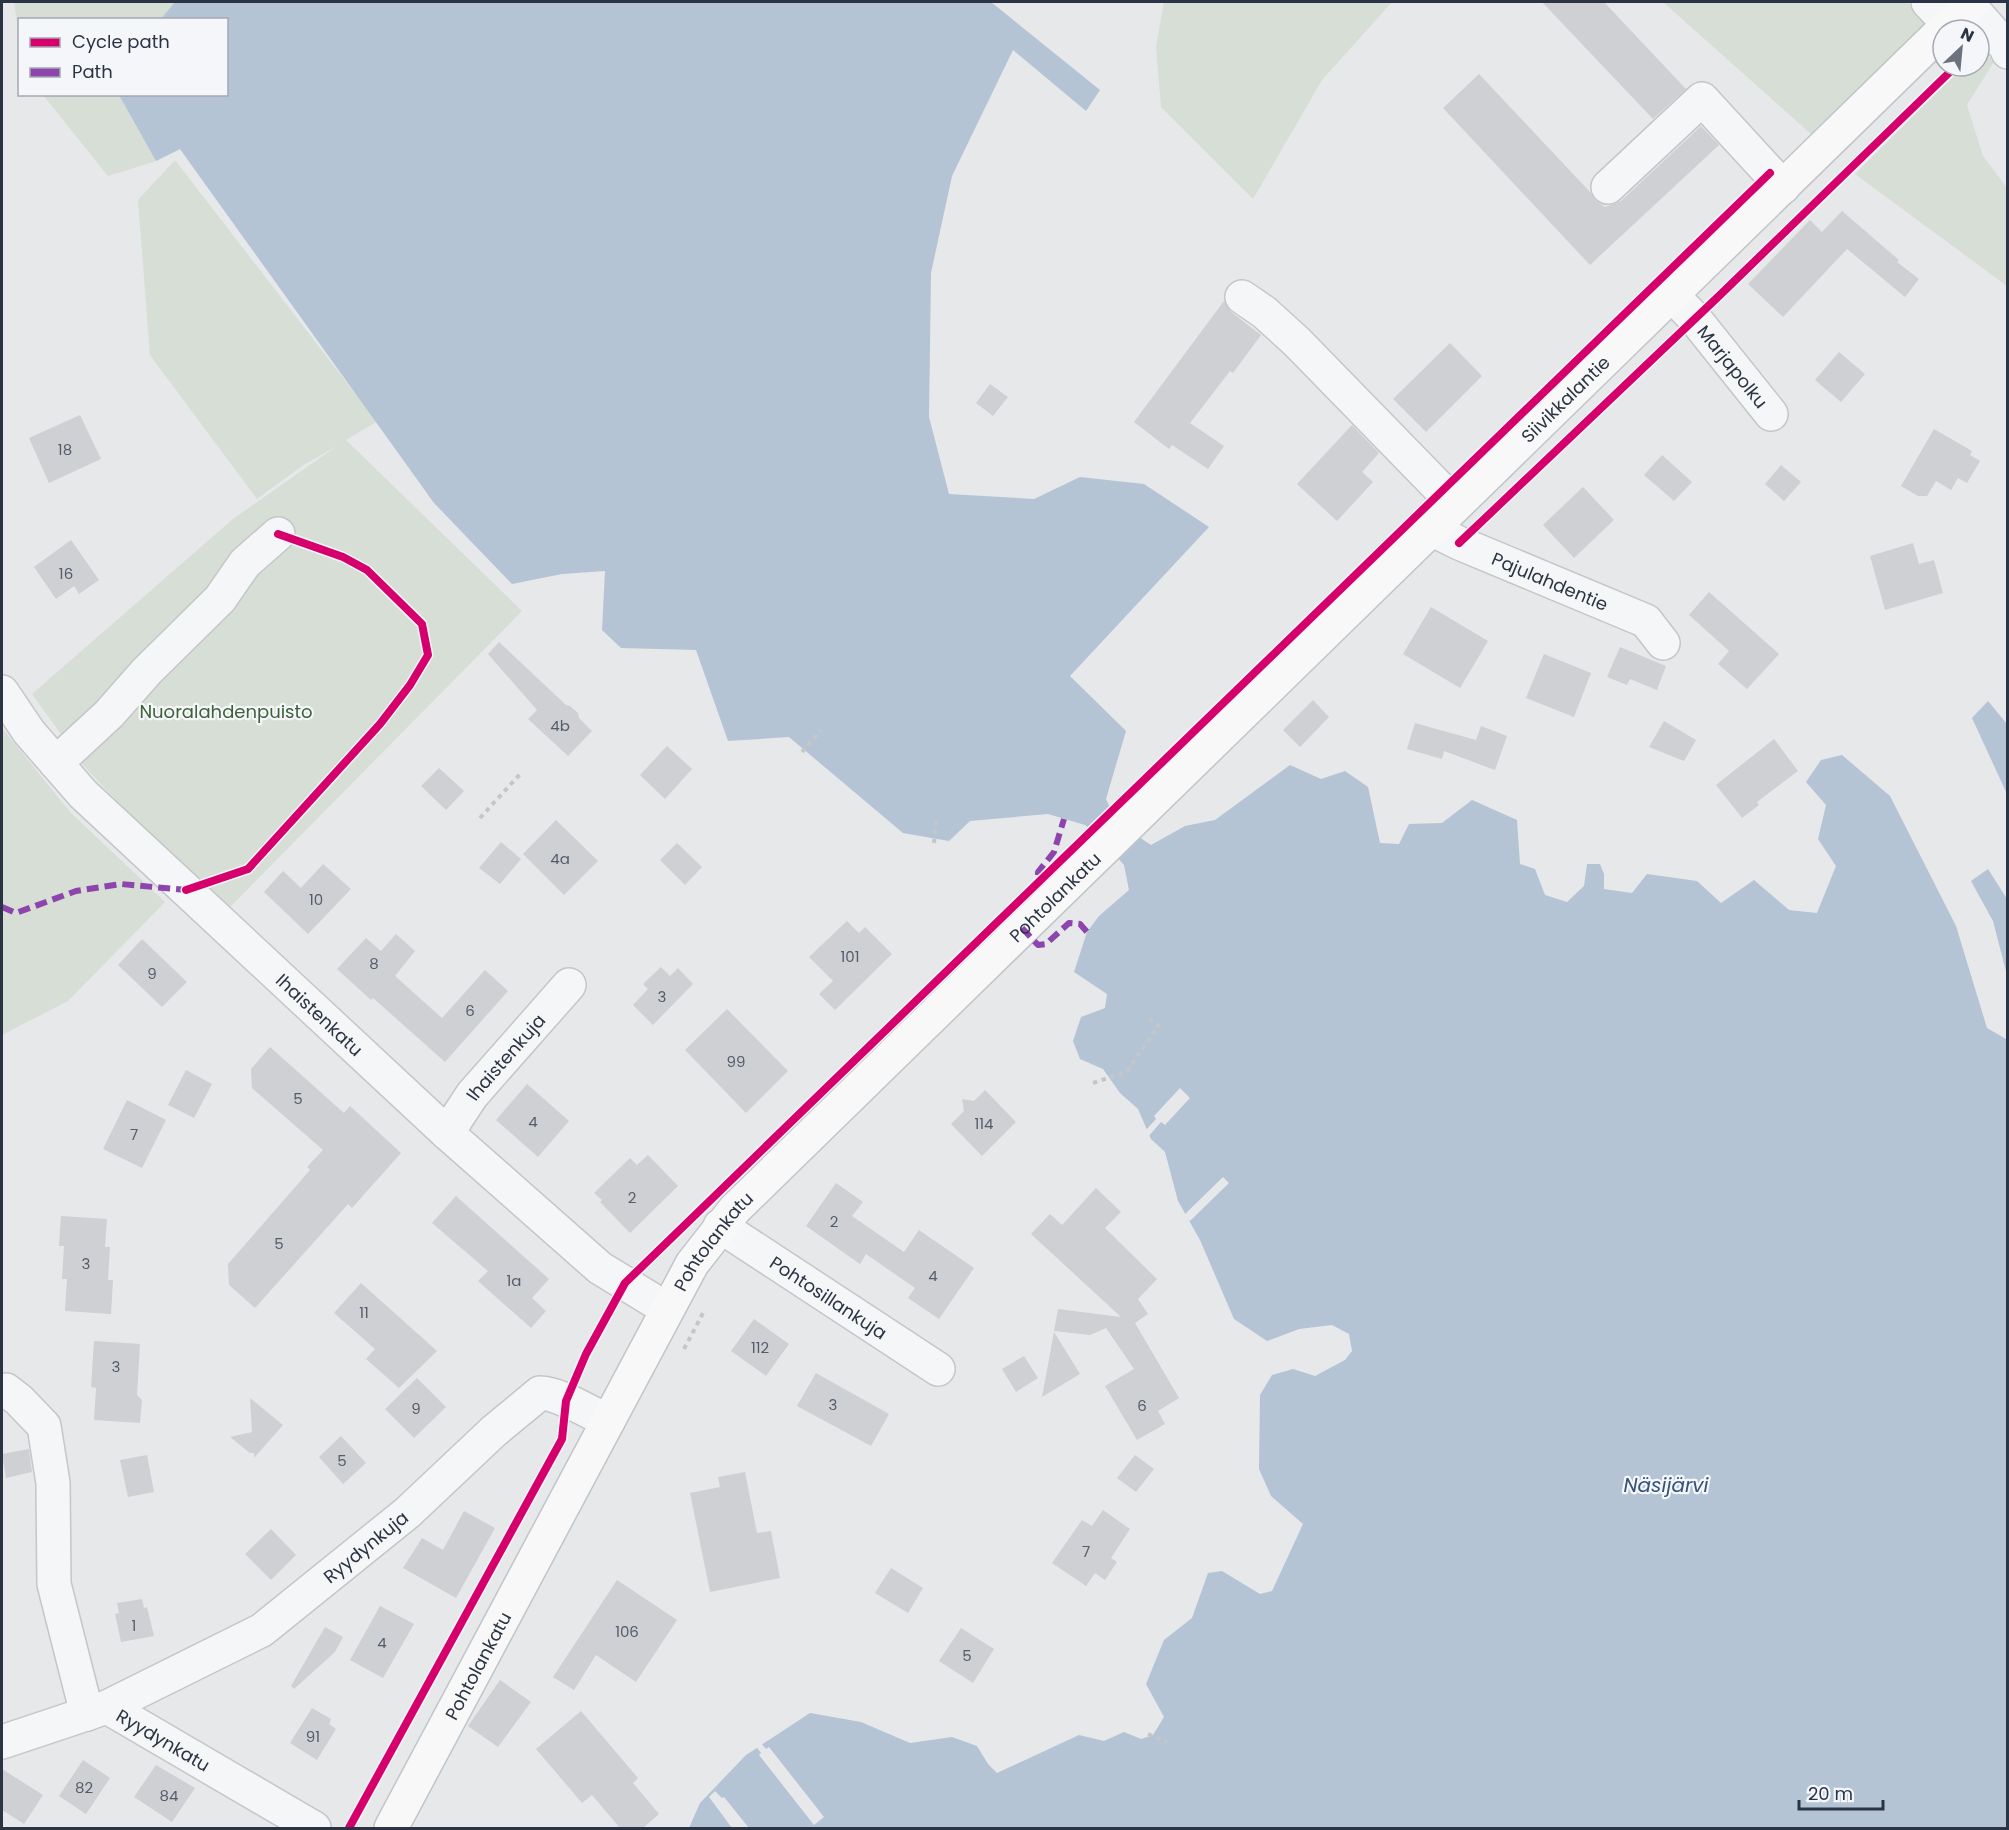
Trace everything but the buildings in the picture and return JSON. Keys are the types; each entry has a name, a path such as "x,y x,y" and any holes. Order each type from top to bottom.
{"main road":[{"name":"Siivikkalantie","path":"1186,767 1783,187 1951,16"},
{"name":"Pohtolankatu","path":"391,1828 667,1309 692,1264 720,1226 753,1190 1186,767"}],"street":[{"path":"1951,16 2007,49"},
{"path":"1608,187 1702,99 1783,187"},
{"name":"Marjapolku","path":"1672,295 1695,319 1771,414"},
{"path":"1242,297 1264,312 1297,342 1456,505"},
{"name":"Pajulahdentie","path":"1431,529 1459,543 1646,621 1663,643"},
{"path":"56,763 109,714 147,671 220,598 245,563 278,534"},
{"name":"Ihaistenkatu","path":"2,692 29,732 84,794 447,1133 600,1268 667,1309"},
{"name":"Ihaistenkuja","path":"447,1133 472,1095 569,985"},
{"name":"Pohtosillankuja","path":"720,1226 938,1369"},
{"path":"6,1390 44,1426 53,1483 54,1584 97,1710"},
{"name":"Ryydynkuja","path":"97,1710 262,1630 407,1513 494,1431 540,1394 547,1393 608,1421"},
{"name":"Ryydynkatu","path":"2,1742 97,1710 314,1828"}],"path":[{"path":"801,752 821,730"},
{"path":"480,818 522,772"},
{"path":"934,843 936,821"},
{"path":"1093,1083 1126,1072 1159,1026 1149,1019"},
{"path":"1148,1734 1167,1742"}],"green space":[{"name":"Nuoralahdenpuisto","path":"16,2 517,2 376,422 346,440 522,611 230,907 145,831 84,766 32,694 233,519 337,446 302,466 257,499 150,355 138,200 175,160 361,401 180,149 156,161 108,176 44,96 228,96 228,18 18,18 18,26 14,4"},
{"path":"1164,2 1392,2 1322,80 1253,199 1161,107 1156,47"},
{"path":"1663,2 1907,2 1927,26 1811,134"},
{"path":"1952,78 1984,78 1967,105 1983,156 2007,188 2007,286 1855,174"},
{"path":"2,728 70,812 165,902 68,1001 2,1035"}],"water":[{"name":"Näsijärvi","path":"175,2 991,2 1100,90 1086,111 1013,50 952,176 931,273 929,417 949,494 1034,499 1080,477 1144,484 1209,527 1070,676 1126,731 1106,799 1114,813 1125,825 1151,845 1185,826 1215,820 1290,765 1321,779 1345,771 1368,787 1380,843 1399,844 1409,824 1442,823 1472,800 1517,820 1520,864 1535,869 1545,895 1567,902 1584,886 1587,864 1600,864 1604,874 1604,889 1632,893 1647,874 1697,881 1721,903 1754,880 1789,910 1817,913 1836,866 1818,839 1826,805 1806,782 1821,760 1842,755 1890,796 1956,926 1987,1028 2007,1038 2007,1828 689,1828 700,1803 746,1755 810,1713 861,1722 910,1743 952,1737 977,1746 988,1764 997,1773 1079,1735 1104,1741 1124,1732 1141,1739 1153,1735 1164,1717 1146,1684 1164,1640 1192,1618 1208,1573 1222,1571 1260,1594 1272,1591 1303,1524 1271,1496 1259,1469 1260,1395 1272,1375 1293,1369 1315,1376 1345,1360 1352,1351 1349,1334 1332,1325 1299,1329 1267,1341 1234,1319 1200,1240 1178,1201 1165,1152 1151,1139 1138,1109 1120,1093 1103,1069 1080,1059 1073,1041 1081,1017 1105,1008 1107,994 1074,972 1087,932 1099,916 1129,890 1124,865 1096,833 1085,825 1048,814 970,821 949,841 903,833 789,737 728,741 696,650 621,648 602,630 605,571 562,574 512,584 434,503 180,149 156,161 120,96 228,96 228,18 162,18"},
{"path":"1988,701 2007,724 2007,794 1972,718"},
{"path":"1988,869 2007,899 2007,975 1993,921 1971,881"}],"pier":[{"path":"1180,1088 1190,1098 1165,1125 1161,1122 1148,1137 1145,1131 1156,1119 1154,1116"},
{"path":"1223,1177 1229,1183 1190,1221 1184,1215"},
{"path":"760,1742 766,1749 769,1747 824,1817 814,1825 759,1755 761,1753 755,1745"},
{"path":"715,1791 722,1798 724,1797 749,1828 732,1828 709,1797"}],"marked path":[{"path":"1038,875 1054,852 1064,819"},
{"path":"2,907 16,913 76,891 121,884 186,890"},
{"path":"1022,928 1038,945 1046,944 1069,923 1080,924 1087,932"}],"cycle path":[{"path":"1459,543 1944,78"},
{"path":"349,1828 562,1439 566,1401 586,1354 625,1283 1770,173"},
{"path":"186,890 248,869 380,724 410,685 428,655 422,624 367,570 343,557 278,534"}]}
